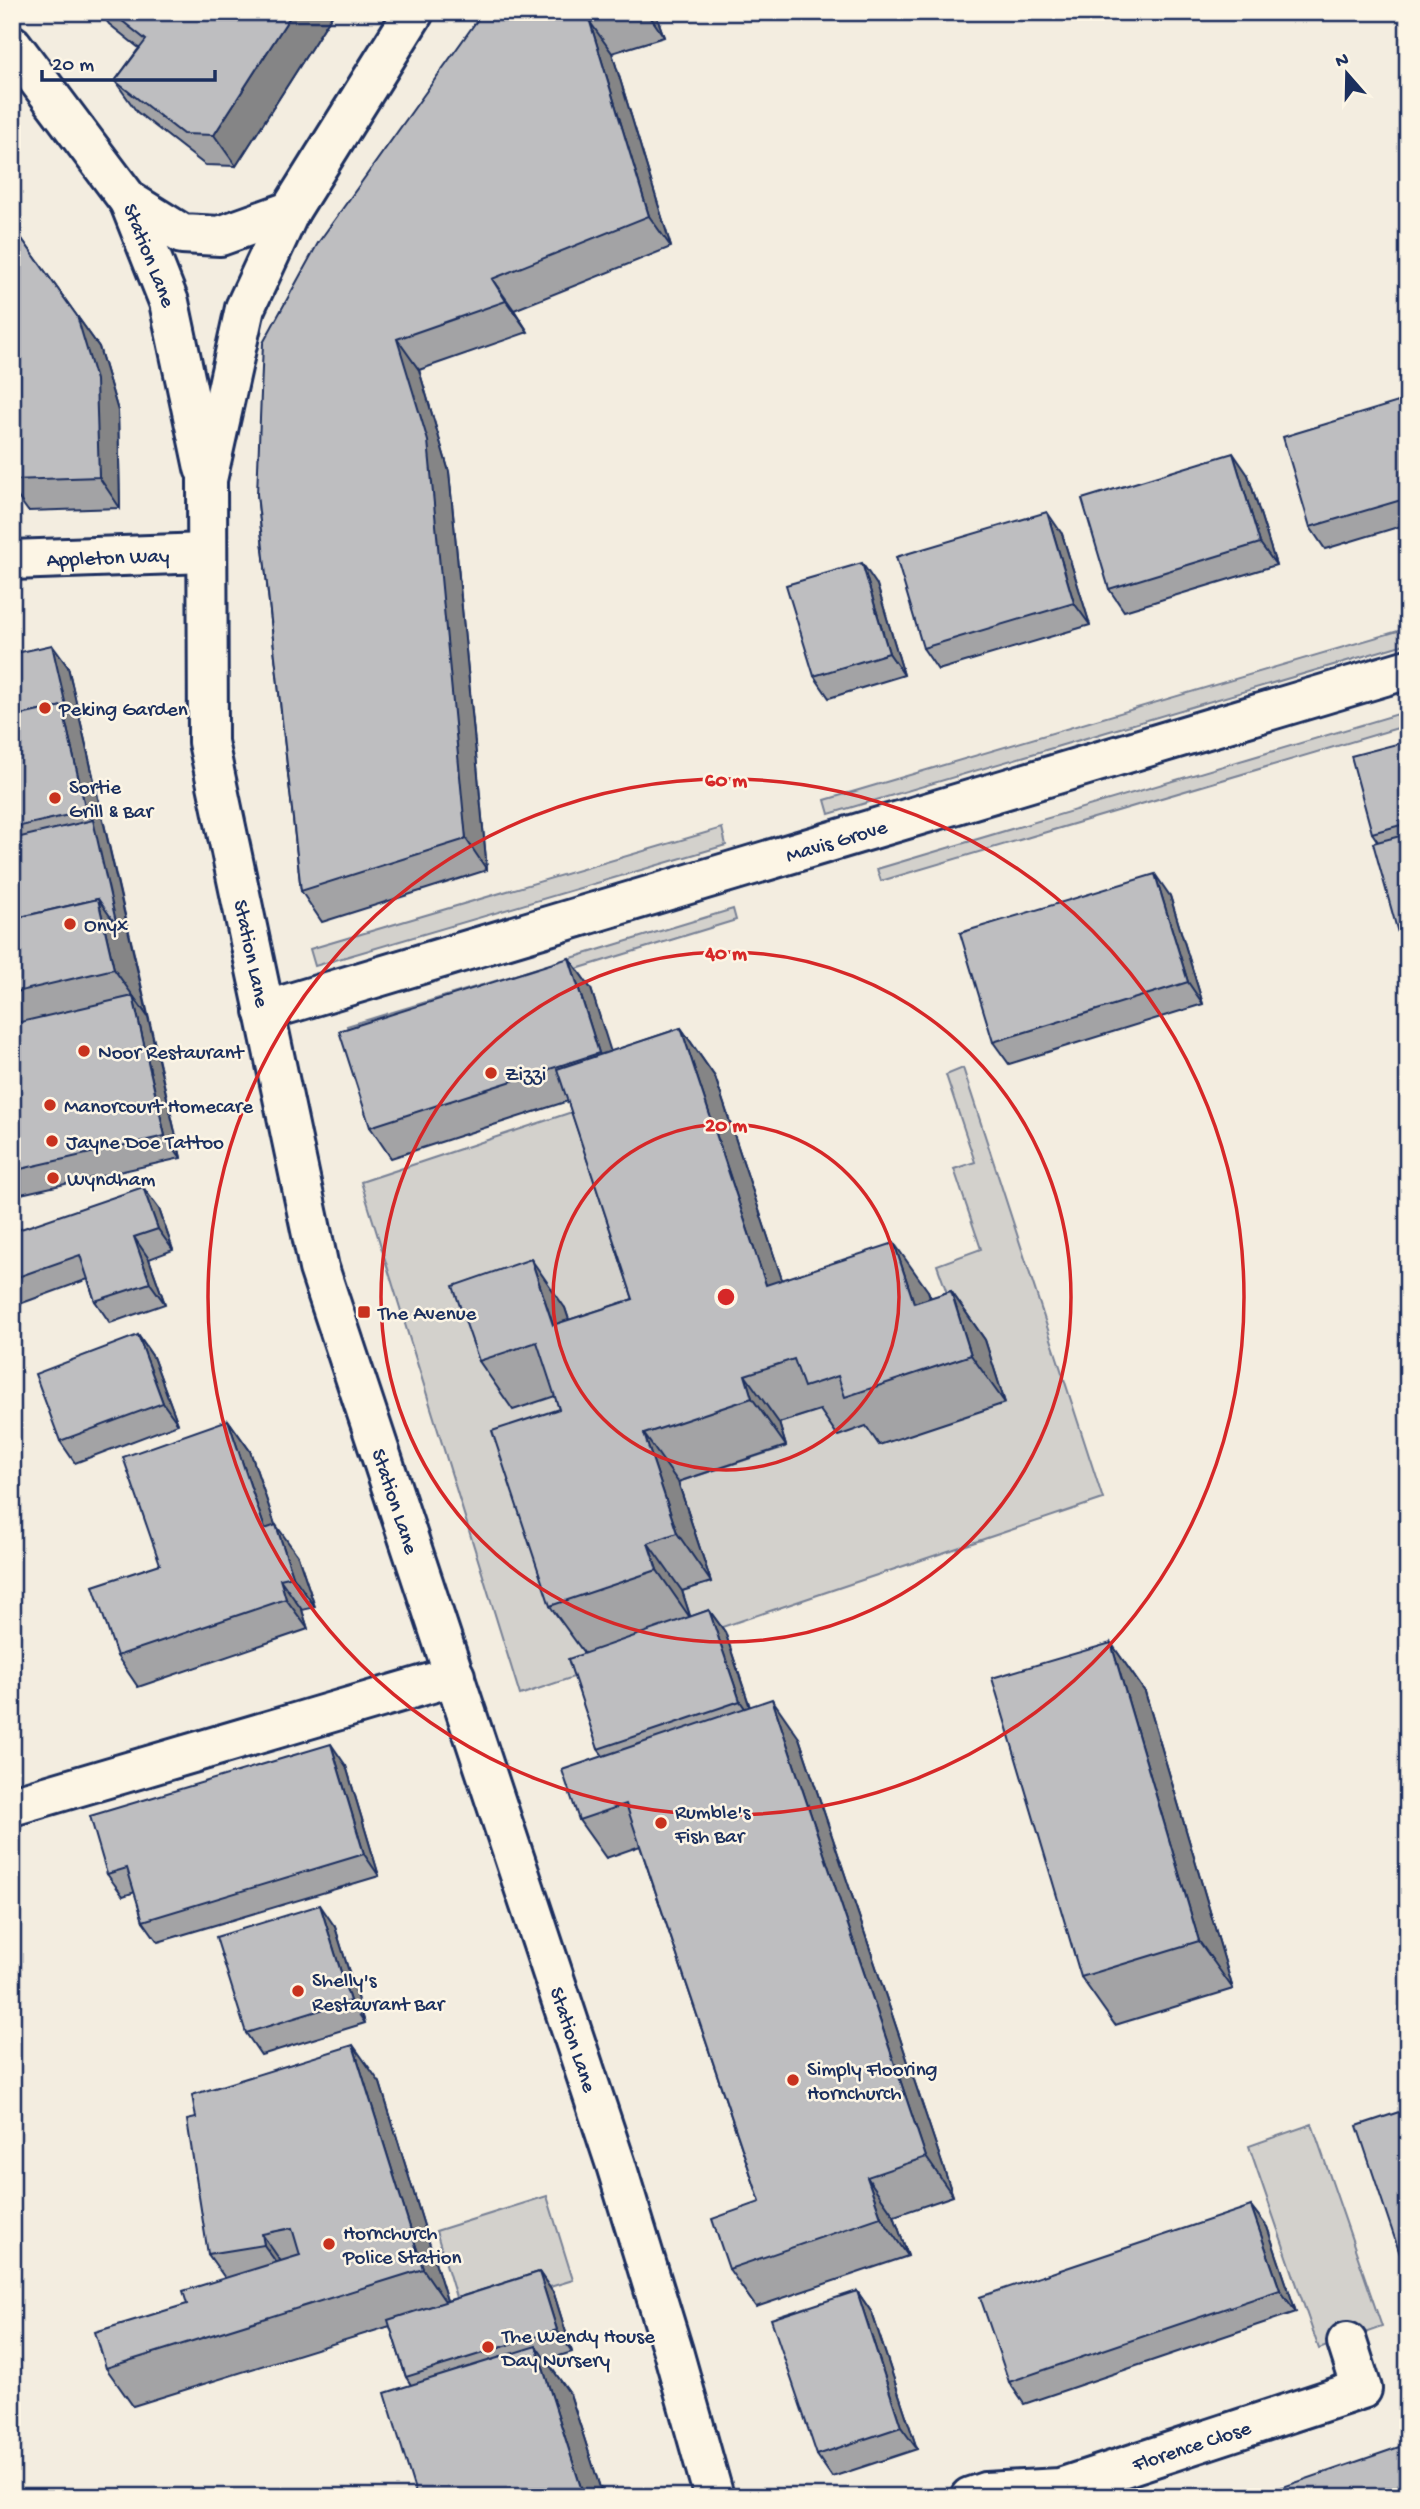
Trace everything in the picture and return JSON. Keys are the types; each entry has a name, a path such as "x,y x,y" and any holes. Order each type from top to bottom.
{"street":[{"name":"Station Lane","path":"414,12 290,211 245,308 207,480 205,553 208,742 319,1268 620,2178 714,2497"},
{"path":"12,45 129,201"},
{"name":"Station Lane","path":"129,201 182,234 220,236 290,211"},
{"name":"Station Lane","path":"129,201 169,302 207,480"},
{"name":"Appleton Way","path":"12,560 205,553"},
{"name":"Mavis Grove","path":"264,1011 1408,669"},
{"path":"12,1806 455,1676"},
{"name":"Florence Close","path":"971,2497 985,2492 1060,2488 1362,2389 1347,2342"}],"shaded area":[{"path":"1408,628 1408,643 829,814 825,800"},
{"path":"1408,711 1408,725 881,881 877,869"},
{"path":"722,828 726,845 315,966 310,949"},
{"path":"733,909 736,920 351,1038 347,1026"},
{"path":"963,1068 1103,1499 520,1695 361,1182 587,1107 667,1347 571,1391 691,1618 682,1591 711,1582 678,1482 785,1447 779,1423 828,1407 966,1346 937,1265 981,1249 954,1169 975,1162 946,1075"},
{"path":"1312,2124 1382,2327 1319,2349 1249,2146"},
{"path":"547,2196 573,2280 461,2314 436,2231"}],"building":[{"path":"111,12 293,12 214,135 183,134 115,81 146,40"},
{"path":"483,12 622,12 590,22 649,216 492,279 506,301 397,339 428,441 466,839 301,891 257,494 263,343 318,243"},
{"path":"12,225 77,316 96,380 99,477 12,480"},
{"path":"1408,399 1408,498 1310,527 1283,437"},
{"path":"1233,453 1260,543 1109,589 1082,499"},
{"path":"1047,512 1074,603 923,648 896,557"},
{"path":"862,563 889,653 814,676 786,585"},
{"path":"52,645 68,715 62,706 12,717 12,654"},
{"path":"62,706 86,811 12,828 12,717"},
{"path":"1408,741 1408,823 1372,833 1351,756"},
{"path":"93,820 117,926 98,899 12,919 12,839"},
{"path":"1408,834 1408,969 1373,843"},
{"path":"1155,874 1188,982 993,1042 960,933"},
{"name":"Onyx","path":"98,899 114,969 12,993 12,919"},
{"name":"Zizzi","path":"569,958 599,1053 370,1127 339,1031"},
{"path":"133,996 165,1136 12,1171 12,1024"},
{"path":"681,1028 766,1285 894,1243 914,1303 951,1291 971,1355 845,1397 838,1376 804,1387 794,1359 745,1375 752,1398 644,1434 677,1533 648,1543 657,1570 550,1606 492,1431 559,1409 537,1342 479,1361 453,1286 531,1259 553,1325 633,1299 557,1069"},
{"path":"143,1187 158,1229 134,1237 150,1283 95,1301 80,1255 12,1279 12,1232"},
{"path":"138,1335 163,1403 60,1441 35,1374"},
{"path":"228,1420 265,1529 276,1525 293,1576 280,1579 286,1599 117,1656 93,1586 160,1564 123,1457"},
{"path":"709,1610 740,1701 598,1749 568,1659"},
{"path":"1111,1643 1199,1941 1081,1977 992,1678"},
{"path":"772,1699 926,2157 867,2177 881,2217 729,2269 712,2219 760,2202 626,1804 579,1820 562,1770"},
{"path":"331,1744 364,1854 143,1921 127,1868 107,1874 90,1816"},
{"name":"Shelly's Restaurant Bar","path":"320,1905 350,2001 246,2033 216,1937"},
{"name":"Hornchurch Police Station","path":"353,2045 423,2269 106,2368 95,2332 187,2304 183,2291 300,2255 292,2228 262,2234 264,2245 208,2254 187,2120 196,2118 192,2095"},
{"path":"1408,2109 1408,2278 1357,2126"},
{"path":"1251,2206 1280,2290 1009,2382 980,2297"},
{"path":"539,2272 557,2330 406,2377 388,2320"},
{"path":"857,2291 901,2427 817,2455 771,2319"},
{"path":"536,2346 583,2494 574,2497 417,2497 385,2393"},
{"path":"1408,2444 1408,2497 1254,2497"}],"place":[{"name":"Peking Garden","path":"45,708"},
{"name":"Sortie Grill & Bar","path":"55,798"},
{"name":"Onyx","path":"70,924"},
{"name":"Noor Restaurant","path":"84,1051"},
{"name":"Zizzi","path":"491,1073"},
{"name":"Manorcourt Homecare","path":"50,1105"},
{"name":"Jayne Doe Tattoo","path":"52,1141"},
{"name":"Wyndham","path":"53,1178"},
{"name":"The Avenue","path":"364,1312"},
{"name":"Rumble's Fish Bar","path":"661,1823"},
{"name":"Shelly's Restaurant Bar","path":"298,1991"},
{"name":"Simply Flooring Hornchurch","path":"793,2080"},
{"name":"Hornchurch Police Station","path":"329,2244"},
{"name":"The Wendy House Day Nursery","path":"488,2347"}]}
